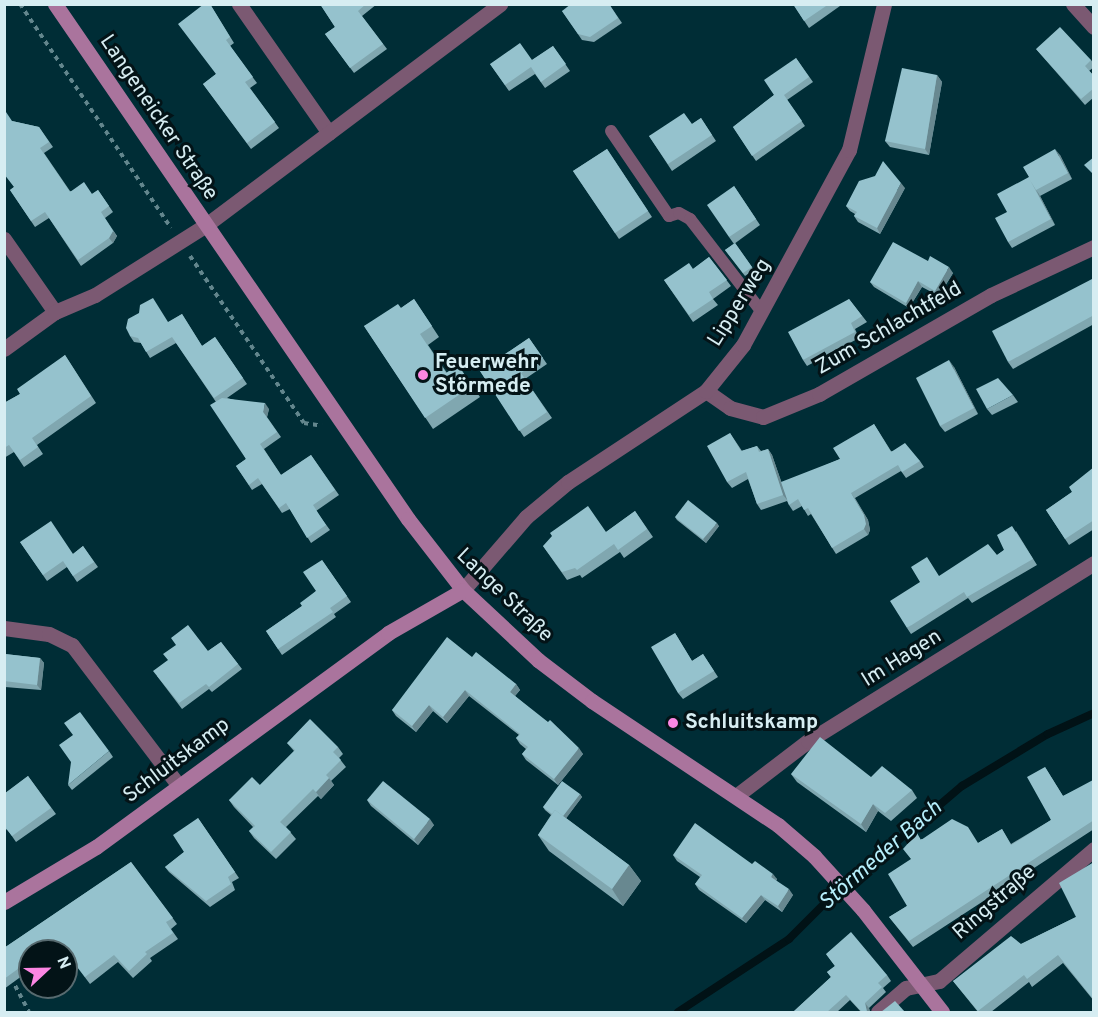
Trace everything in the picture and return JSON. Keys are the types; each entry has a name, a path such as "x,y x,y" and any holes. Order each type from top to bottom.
{"main road":[{"name":"Langeneicker Straße","path":"55,4 206,225"},
{"name":"Lange Straße","path":"206,225 408,519 463,590 538,660 592,701 736,796 814,856 862,910 922,984"},
{"name":"Schluitskamp","path":"4,902 96,847 388,633 463,590"},
{"path":"922,984 942,1012"}],"street":[{"path":"239,4 329,133"},
{"path":"4,349 55,312 95,296 206,225 500,4"},
{"name":"Lipperweg","path":"463,590 526,517 568,482 706,391 743,345 849,150 884,4"},
{"path":"1073,4 1094,27"},
{"path":"4,239 55,312"},
{"name":"Zum Schlachtfeld","path":"706,391 730,408 763,417 819,394 991,295 1094,247"},
{"name":"Im Hagen","path":"736,796 808,741 1094,563"},
{"path":"4,628 49,634 72,645 179,786"},
{"name":"Ringstraße","path":"878,1012 906,988 939,981 1094,849"}],"lane":[{"path":"611,130 669,216 679,213 690,219 762,312"}],"path":[{"path":"10,975 29,1012"}],"building":[{"path":"204,4 210,4 230,37 226,40 253,77 245,82 275,122 247,143 203,84 216,74 178,24"},
{"path":"320,4 366,4 358,11 383,44 350,68 325,34 335,27"},
{"path":"571,4 609,4 618,18 590,37 578,34 562,11"},
{"path":"793,4 829,4 804,21"},
{"path":"1060,27 1091,60 1085,66 1094,76 1094,88 1081,99 1036,49"},
{"path":"520,43 532,60 553,46 566,64 541,82 531,67 505,85 490,64"},
{"path":"796,58 809,77 784,95 802,121 752,156 733,127 774,95 764,80"},
{"path":"902,68 937,75 925,149 885,141"},
{"path":"4,109 12,121 39,127 49,142 40,148 70,192 84,182 92,194 98,190 109,206 101,212 113,231 109,238 78,260 45,212 31,221 10,190 14,187 4,174"},
{"path":"684,113 692,124 701,118 712,135 668,164 649,136"},
{"path":"607,149 648,211 615,233 573,171"},
{"path":"1055,149 1068,173 1036,190 1030,180 1051,219 1008,242 995,218 1007,212 997,194 1029,177 1023,167"},
{"path":"1094,157 1094,175 1084,165"},
{"path":"883,161 901,183 877,228 854,216 857,212 846,206 859,181 875,176"},
{"path":"734,186 756,219 729,237 707,205"},
{"path":"893,242 928,261 930,256 949,267 935,291 918,281 906,303 870,282"},
{"path":"735,243 752,267 743,273 725,250"},
{"path":"709,257 727,280 709,292 713,299 689,315 664,280 689,263 693,269"},
{"path":"1094,278 1094,315 1008,362 992,331"},
{"path":"153,298 168,322 182,314 202,346 215,337 243,378 214,398 172,337 146,352 138,338 130,336 126,328 128,319 139,313 140,305"},
{"name":"Feuerwehr Störmede","path":"414,299 432,326 420,334 446,373 458,365 472,386 425,418 364,326 398,304 401,308"},
{"path":"849,299 862,316 851,323 855,332 803,360 788,332"},
{"path":"529,338 543,358 521,373 547,412 519,431 480,371"},
{"path":"65,355 91,396 32,438 38,447 20,460 9,445 4,448 4,403 20,394 17,389"},
{"path":"949,360 974,408 940,426 916,378"},
{"path":"998,378 1013,395 987,409 976,389"},
{"path":"222,398 265,403 263,412 277,432 260,444 281,475 311,455 335,490 313,505 326,525 307,538 286,503 279,508 258,478 249,485 236,466 246,459 210,405"},
{"path":"874,424 891,452 905,443 920,461 902,472 898,465 851,493 864,515 866,524 864,529 832,548 808,508 804,510 798,499 789,505 781,482 840,459 833,448"},
{"path":"730,433 741,451 757,446 759,452 768,449 783,495 757,504 746,472 727,482 707,446"},
{"path":"1094,467 1094,520 1065,539 1046,510 1072,492 1069,487"},
{"path":"688,500 717,523 703,539 675,517"},
{"path":"588,506 606,532 635,511 647,529 618,550 614,544 577,570 575,568 562,572 543,546 552,536 550,533"},
{"path":"51,521 73,554 83,546 94,562 73,576 63,561 43,575 20,542"},
{"path":"1012,526 1033,559 967,597 964,592 907,628 890,601 920,582 911,567 927,557 939,576 988,544 997,555 1004,550 997,535"},
{"path":"322,560 347,596 330,608 333,612 278,649 266,631 302,606 300,603 316,591 303,572"},
{"path":"188,625 208,651 221,642 238,664 209,687 206,684 179,703 153,671 168,660 163,654 176,645 171,638"},
{"path":"675,633 692,661 703,654 714,671 678,693 651,647"},
{"path":"447,637 472,657 476,652 516,684 510,692 548,722 550,720 579,748 554,779 522,754 528,747 516,738 520,734 465,690 443,717 429,705 412,726 392,710"},
{"path":"5,654 40,658 37,685 4,681"},
{"path":"80,712 109,751 68,785 71,762 59,745 73,735 64,723"},
{"path":"310,719 338,747 333,752 341,760 326,775 329,778 316,792 313,789 280,822 291,832 271,852 249,831 255,826 229,800 252,777 260,785 295,750 287,743"},
{"path":"820,737 871,777 882,766 912,790 885,813 873,804 861,824 791,774"},
{"path":"1045,767 1063,796 1093,780 1094,820 909,941 889,917 907,906 888,874 911,859 903,849 917,833 921,840 952,819 968,827 978,843 1002,829 1011,845 1051,820 1027,777"},
{"path":"28,776 51,808 12,836 4,826 4,794"},
{"path":"383,781 430,819 414,839 367,800"},
{"path":"562,781 580,794 563,816 555,810 552,814 543,807"},
{"path":"555,810 629,865 612,889 538,835"},
{"path":"198,818 235,872 228,877 231,884 206,901 165,867 184,852 173,835"},
{"path":"695,823 752,864 755,861 773,874 771,877 789,889 778,906 761,895 742,918 695,884 702,875 673,855"},
{"path":"131,862 173,918 166,922 173,933 145,952 147,954 129,971 114,955 85,977 78,968 78,939 18,939 18,969 4,979 4,948"},
{"path":"1094,862 1094,1000 1058,955 1027,979 1024,975 978,1011 953,981 1011,936 1021,944 1076,917 1059,883"},
{"path":"851,932 887,975 878,983 882,987 865,1003 867,1012 862,1012 846,995 827,1012 793,1012 831,977 827,972 835,966 826,954"},
{"path":"895,1001 905,1012 881,1012"}],"waterway":[{"name":"Störmeder Bach","path":"678,1012 789,939 826,902 962,786 1048,734 1094,713"}],"place":[{"name":"Feuerwehr Störmede","path":"423,375"},
{"name":"Schluitskamp","path":"673,723"}]}
